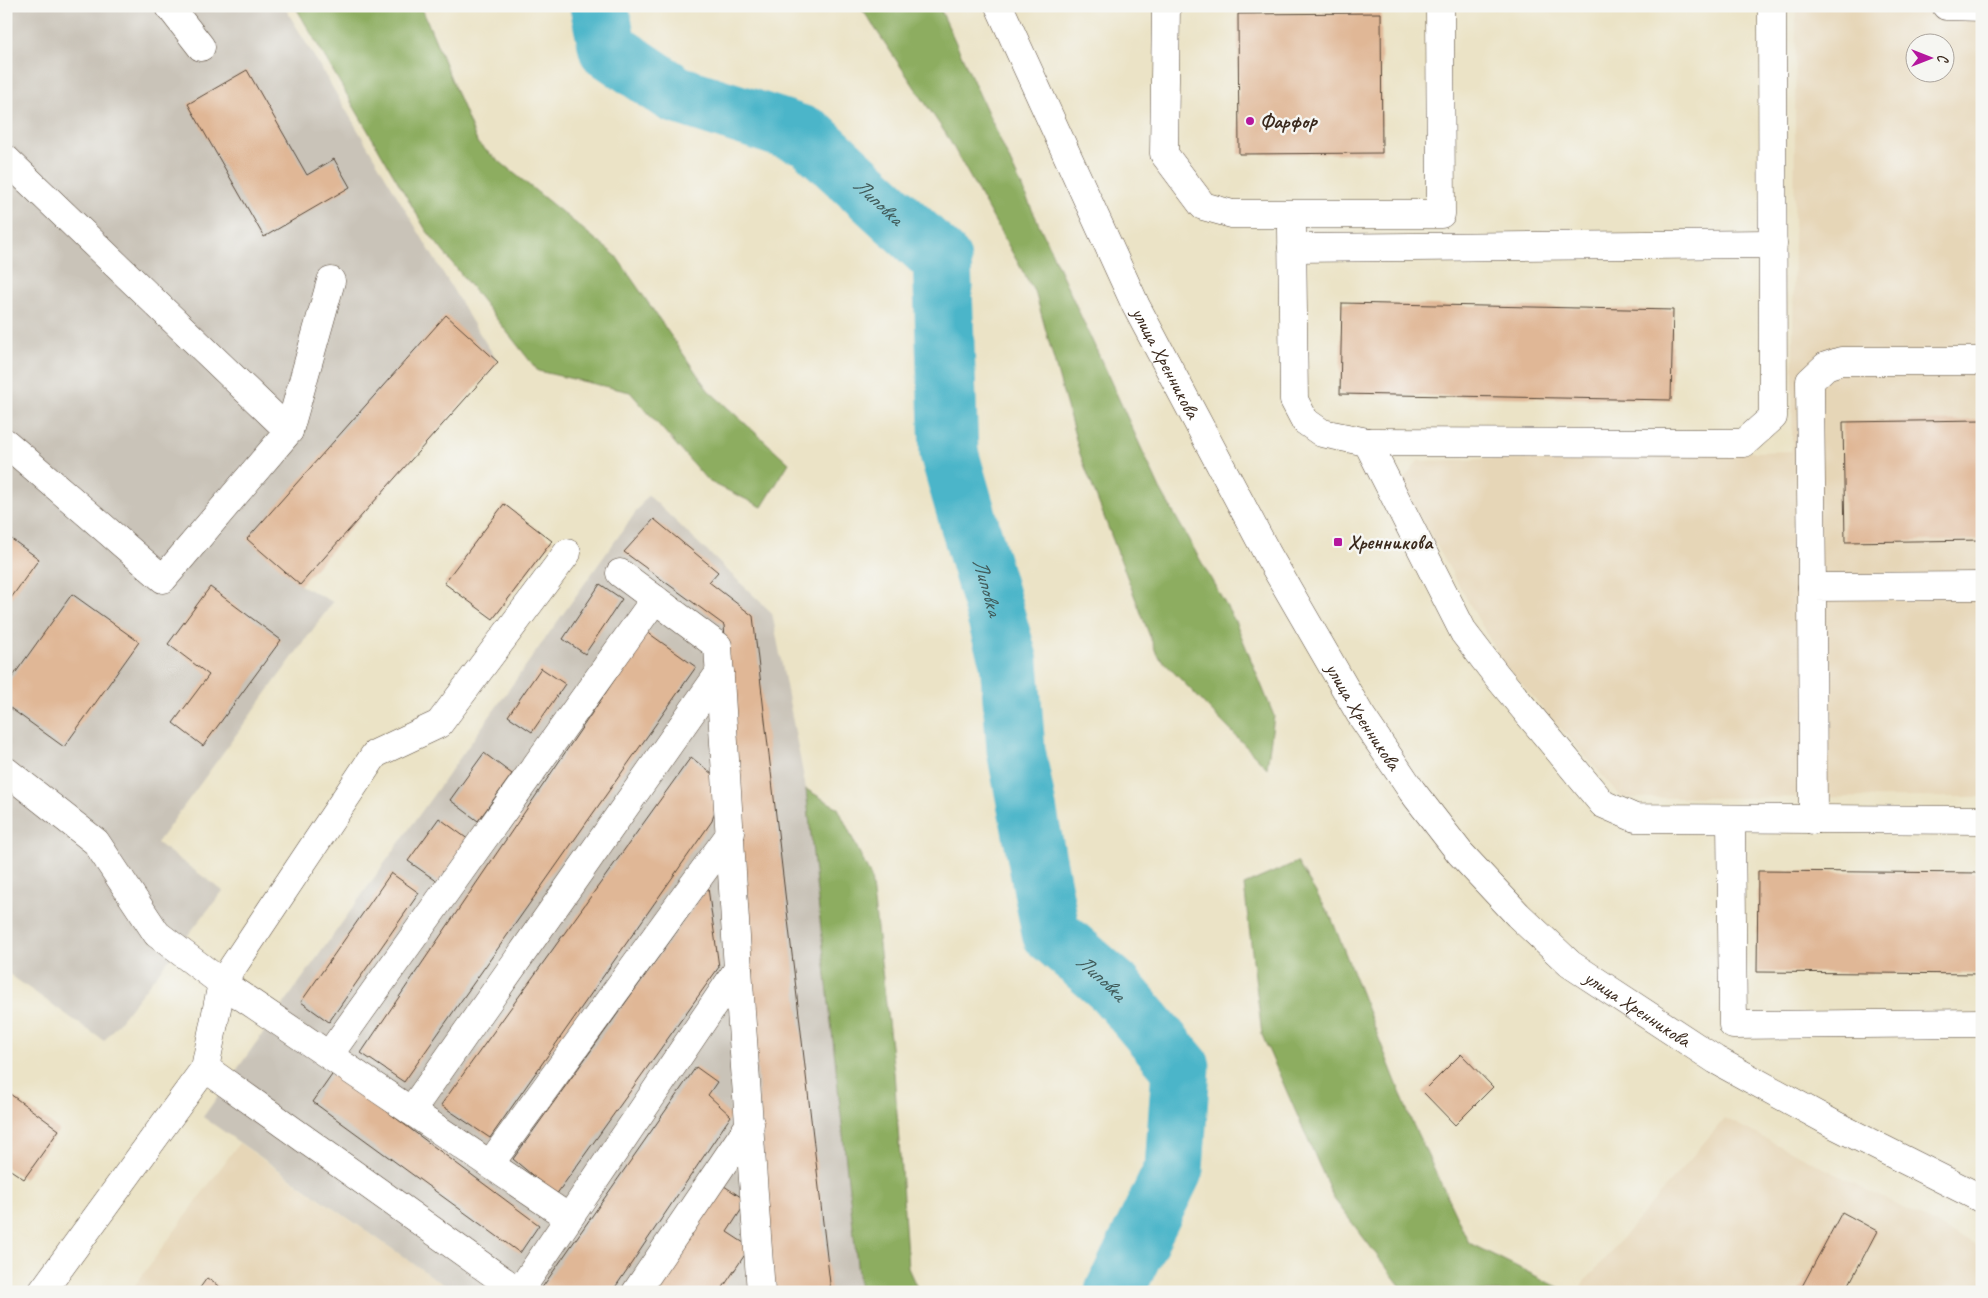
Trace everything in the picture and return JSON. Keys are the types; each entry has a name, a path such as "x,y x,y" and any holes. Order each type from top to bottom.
{"street":[{"path":"169,6 201,47"},
{"name":"улица Хренникова","path":"999,6 1136,306 1268,555 1360,714 1405,781 1460,853 1518,915 1570,964 1716,1060 1837,1126 1982,1199"},
{"path":"1166,6 1164,154 1204,206 1232,214 1292,215 1441,214 1440,6"},
{"path":"1292,215 1294,400 1305,421 1322,433 1367,442 1744,443 1773,417 1772,6"},
{"path":"1946,6 1982,6"},
{"path":"6,158 289,431"},
{"path":"1292,248 1773,244"},
{"path":"6,443 163,579 289,431 331,281"},
{"path":"1813,820 1810,381 1826,366 1841,361 1982,361"},
{"path":"1367,442 1464,633 1497,676 1603,804 1635,818 1982,820"},
{"path":"42,1292 205,1068 222,983 375,754 440,724 567,553"},
{"path":"620,573 718,646 761,1292"},
{"path":"1812,587 1982,586"},
{"path":"329,1055 655,598"},
{"path":"411,1111 720,672"},
{"path":"6,771 96,842 157,934 222,983 569,1218"},
{"path":"1716,1060 1733,1025 1731,820"},
{"path":"490,1164 731,833"},
{"path":"205,1068 519,1292 738,969"},
{"path":"1733,1025 1982,1022"},
{"path":"636,1292 750,1124"}],"shaded area":[{"path":"6,6 284,6 471,320 498,362 300,585 333,602 157,843 223,891 104,1041 6,972"},
{"path":"1796,6 1982,6 1982,797 1622,798 1503,663 1401,483 1418,461 1792,451"},
{"path":"648,495 772,613 806,789 860,1292 454,1292 203,1117"},
{"path":"1725,1118 1982,1248 1982,1292 1576,1292"},
{"path":"239,1143 454,1292 130,1292"}],"green space":[{"path":"295,6 421,6 478,144 616,256 708,390 789,463 762,507 708,481 630,392 538,371 426,230"},
{"path":"860,6 939,6 1160,489 1236,623 1274,716 1267,768 1157,655 1080,454 1036,295 946,134"},
{"path":"806,789 838,808 871,877 894,1072 908,1268 919,1292 860,1292"},
{"path":"1297,862 1331,917 1411,1120 1469,1243 1568,1292 1405,1292 1334,1199 1262,1035 1244,885"}],"building":[{"path":"1381,13 1382,153 1239,154 1238,14"},
{"path":"247,70 307,175 334,159 350,187 264,237 188,104"},
{"path":"1342,303 1673,310 1671,400 1340,394"},
{"path":"446,315 498,362 300,585 247,539"},
{"path":"1982,420 1982,540 1845,542 1843,422"},
{"path":"504,504 552,541 493,619 444,583"},
{"path":"654,519 718,572 709,582 753,616 831,1292 774,1292 724,625 624,552"},
{"path":"6,535 39,559 6,605"},
{"path":"600,584 622,599 585,654 563,639"},
{"path":"210,587 281,640 203,746 173,723 209,675 168,644"},
{"path":"72,594 139,642 64,747 6,705 6,686"},
{"path":"647,632 696,667 404,1082 361,1053"},
{"path":"541,668 565,684 532,732 508,716"},
{"path":"484,753 512,774 478,821 450,800"},
{"path":"691,757 723,783 712,821 490,1138 441,1105"},
{"path":"439,818 469,840 438,882 408,861"},
{"path":"1758,871 1982,873 1982,974 1757,972"},
{"path":"391,873 419,893 329,1022 301,1002"},
{"path":"708,888 719,967 556,1195 513,1159"},
{"path":"1461,1054 1493,1087 1455,1125 1423,1092"},
{"path":"696,1067 717,1082 708,1095 731,1116 612,1292 539,1292"},
{"path":"334,1072 539,1225 520,1253 313,1102"},
{"path":"6,1091 59,1130 24,1179 6,1167"},
{"path":"721,1184 747,1201 727,1232 750,1247 720,1292 650,1292"},
{"path":"1842,1212 1877,1231 1845,1292 1799,1292"},
{"path":"207,1278 227,1292 197,1292"}],"waterway":[{"name":"Липовка","path":"599,6 608,49 675,94 809,137 942,260 949,453 1009,662 1016,750 1051,933 1114,988 1181,1067 1174,1169 1114,1292"}],"place":[{"name":"Фарфор","path":"1250,121"},
{"name":"Хренникова","path":"1338,542"}]}
